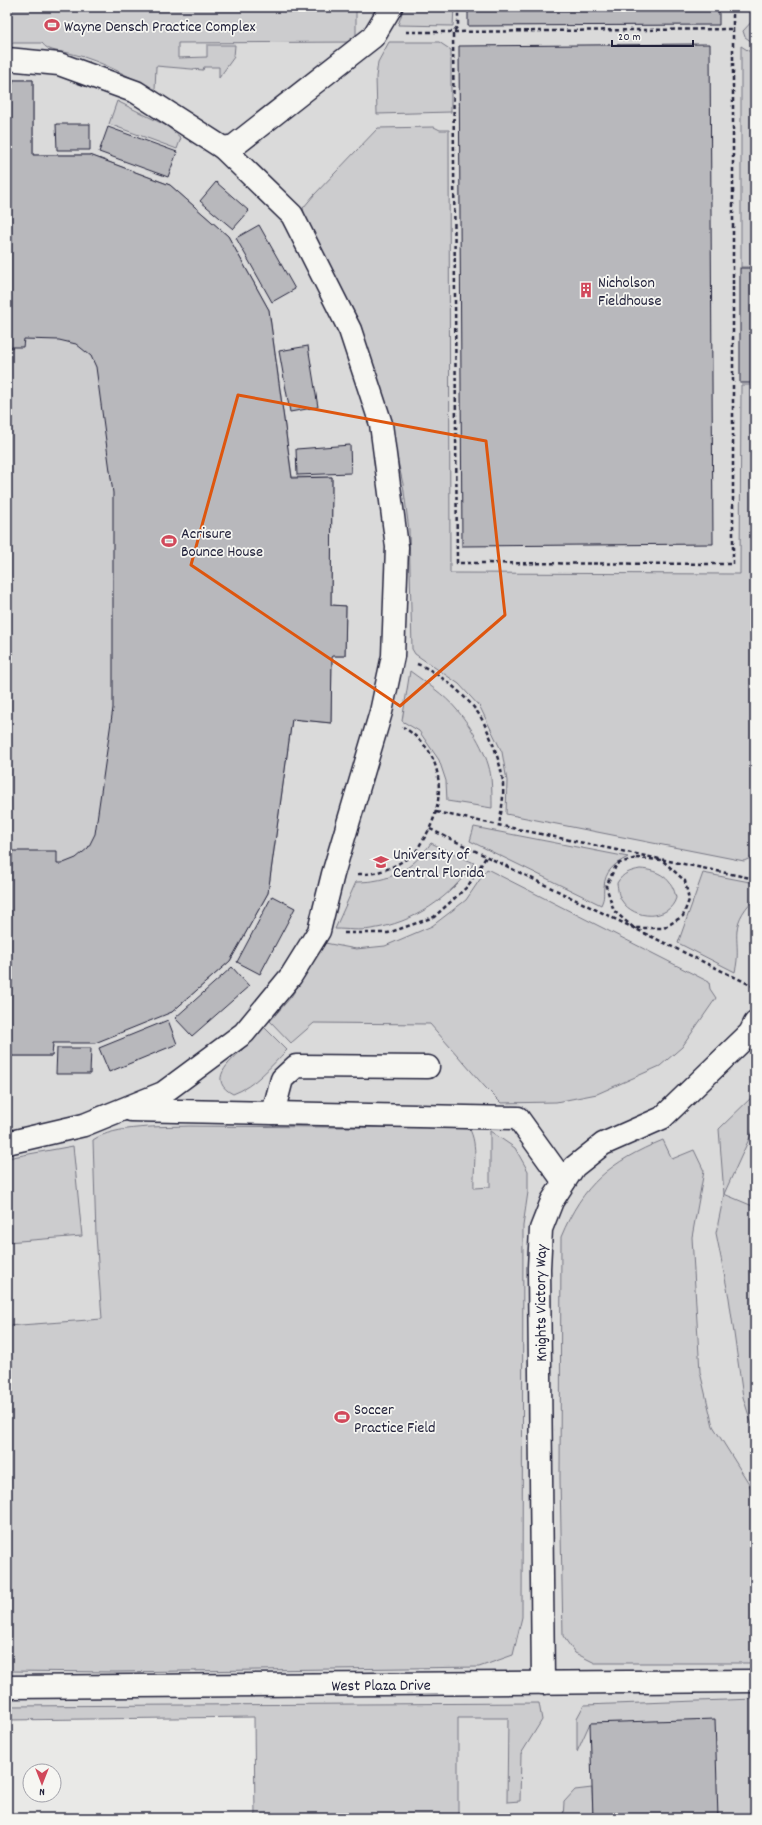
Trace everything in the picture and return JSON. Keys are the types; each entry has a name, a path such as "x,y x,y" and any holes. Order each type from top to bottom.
{"street":[{"path":"223,148 234,146 373,38 391,7"},
{"path":"7,59 59,64 136,92 223,148 292,215 350,330 381,424 396,546 393,656 381,712 333,874 319,931 291,976 244,1033 163,1093 84,1125 7,1143"},
{"name":"Knights Victory Way","path":"543,1683 539,1268 541,1229 552,1201 574,1167 603,1144 662,1118 750,1033 755,1023"},
{"path":"273,1113 282,1079 296,1066 428,1067"},
{"path":"122,1110 518,1118 564,1182"},
{"name":"West Plaza Drive","path":"7,1687 755,1681"}],"path":[{"path":"458,7 458,26 453,32 457,563 733,564 733,7"},
{"path":"380,27 396,33 733,29"},
{"path":"393,656 423,666 457,690 480,716 497,755 504,785 499,825"},
{"path":"333,874 366,874 390,869 416,852 430,829 436,812 439,781 431,754 410,731 381,712"},
{"path":"436,812 755,879"},
{"path":"430,829 755,987"},
{"path":"319,931 337,934 388,934 434,917 468,886 486,856"},
{"path":"636,858 662,860 685,881 689,900 684,916 664,928 634,928 614,911 606,886 617,864 636,858"}],"highlighted area":[{"path":"238,395 486,441 505,615 400,706 191,565"}],"shaded area":[{"name":"University of Central Florida","path":"7,7 755,7 755,1818 255,1818 254,1717 7,1720"},
{"path":"7,7 356,7 356,42 178,43 178,58 207,57 207,45 235,45 234,57 219,78 219,67 204,67 203,70 156,66 155,90 105,65 84,57 48,49 42,43 7,43"},
{"path":"404,7 454,7 453,26 398,25"},
{"path":"755,18 755,44 745,37 743,31"},
{"path":"389,42 439,42 451,50 451,112 377,114 376,77 378,62"},
{"path":"741,46 755,55 755,267 741,267"},
{"name":"Acrisure Bounce House","path":"13,80 33,80 33,155 90,155 170,185 228,236 269,310 292,477 332,477 331,605 346,606 345,656 332,656 331,723 292,719 268,893 230,961 172,1012 53,1043 52,1056 7,1056 7,84 13,84"},
{"path":"117,101 167,126 181,138 177,149 109,124"},
{"path":"434,127 440,130 449,130 450,573 740,574 741,385 755,385 755,856 744,861 506,814 507,781 502,752 480,707 459,684 415,654 412,649 409,530 403,484 384,398 357,318 306,222 303,208 378,128"},
{"path":"410,671 435,689 452,704 473,733 483,751 490,769 492,808 447,801 446,781 439,760 419,731 402,721"},
{"path":"474,827 628,857 618,862 608,872 601,905 470,841"},
{"path":"431,843 474,863 454,887 442,898 416,915 387,926 366,930 335,929 356,882 379,880 399,873 416,860"},
{"path":"487,869 709,982 710,989 716,998 682,1047 660,1066 597,1094 556,1102 501,1103 485,1087 430,1024 314,1023 291,1043 270,1021 291,997 325,943 356,949 385,946 432,926 466,900"},
{"path":"640,869 653,871 659,874 672,886 676,898 672,906 666,911 651,915 635,912 627,907 621,899 618,892 617,883 627,873"},
{"path":"703,873 755,883 755,898 746,908 740,918 738,926 737,961 735,972 678,943"},
{"path":"264,1027 287,1050 255,1081 241,1091 233,1094 225,1089 222,1083 221,1078 223,1072 231,1060"},
{"path":"755,1094 755,1126 724,1194 719,1129"},
{"path":"189,1126 469,1128 475,1149 474,1188 490,1187 490,1131 515,1148 528,1171 528,1192 523,1226 522,1617 513,1655 479,1667 114,1672 7,1671 7,1326 102,1319 96,1235 93,1140 102,1135 126,1129"},
{"path":"663,1140 672,1159 694,1150 704,1171 692,1237 700,1372 713,1426 748,1482 755,1498 755,1663 595,1663 575,1653 563,1636 560,1478 561,1237 579,1203 600,1177 613,1166 628,1157"},
{"path":"73,1146 82,1236 7,1242 7,1158"},
{"path":"724,1194 755,1207 755,1435 743,1397 729,1298 716,1233"},
{"path":"755,1699 755,1818 718,1818 590,1723 577,1752 577,1718 584,1705"},
{"path":"539,1703 542,1720 521,1754 520,1801 507,1802 508,1718 458,1718 458,1818 255,1818 254,1717 7,1720 7,1706"},
{"path":"592,1788 593,1818 563,1818 564,1802 575,1790"}],"building":[{"path":"468,7 719,7 719,25 468,26"},
{"name":"Nicholson Fieldhouse","path":"710,44 713,544 462,546 459,46"},
{"name":"Acrisure Bounce House","path":"13,80 33,80 33,155 90,155 170,185 228,236 269,310 292,478 332,477 331,605 346,606 345,656 332,656 331,723 292,719 268,893 230,961 172,1012 95,1043 53,1043 52,1056 7,1056 7,851 57,851 57,864 61,864 76,858 88,848 95,834 113,708 113,493 96,367 91,356 76,344 59,340 24,339 23,347 7,347 7,84 13,84"},
{"path":"56,124 90,124 90,150 57,150"},
{"path":"108,127 177,152 168,177 99,152"},
{"path":"216,182 249,211 233,229 200,201"},
{"path":"259,225 295,289 272,302 236,238"},
{"path":"740,268 755,268 755,383 740,383"},
{"path":"308,346 318,407 290,412 279,351"},
{"path":"350,445 351,473 297,475 296,449"},
{"path":"272,896 295,908 260,974 237,962"},
{"path":"232,967 249,986 192,1036 175,1018"},
{"path":"168,1020 177,1044 109,1072 99,1048"},
{"path":"57,1048 91,1048 90,1074 56,1074"},
{"path":"715,1719 718,1818 593,1818 590,1723"}],"place":[{"name":"Wayne Densch Practice Complex","path":"52,25"},
{"name":"Nicholson Fieldhouse","path":"586,290"},
{"name":"Acrisure Bounce House","path":"169,541"},
{"name":"University of Central Florida","path":"381,862"},
{"name":"Soccer Practice Field","path":"342,1417"}]}
